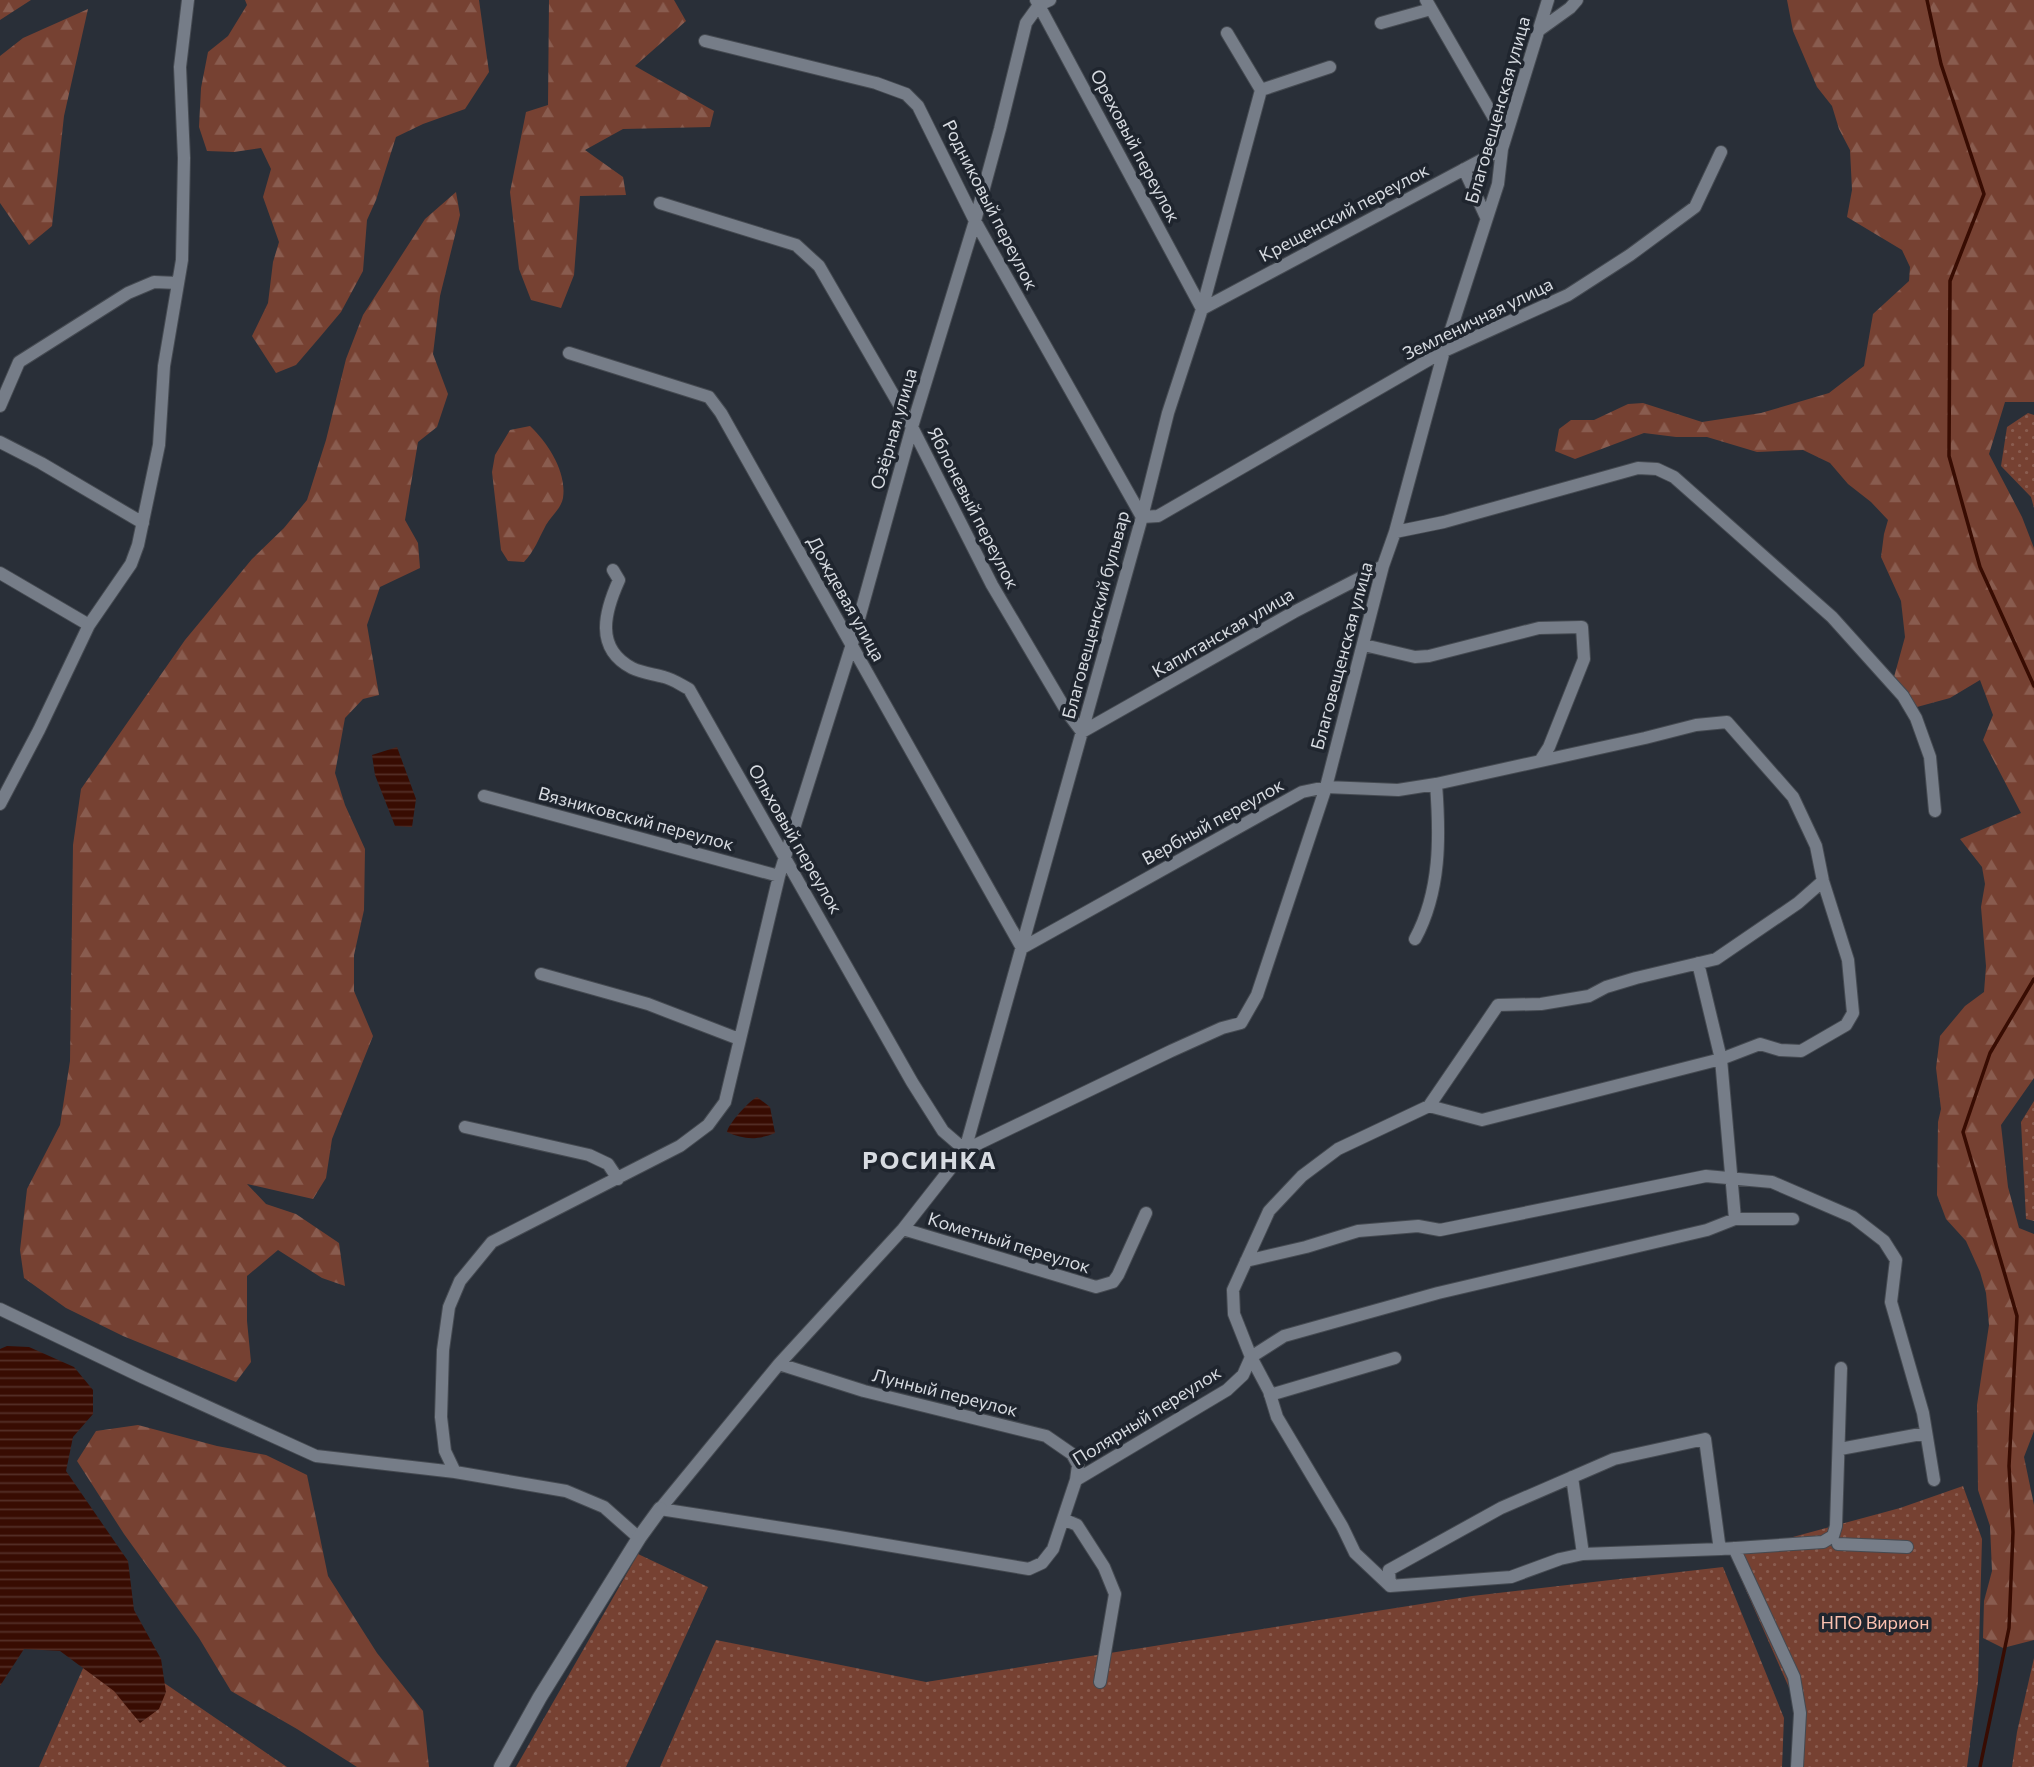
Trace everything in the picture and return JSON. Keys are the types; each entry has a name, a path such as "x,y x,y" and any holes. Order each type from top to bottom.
{"street":[{"path":"0,804 89,625 131,564 138,545 159,445 164,366 182,260 184,158 180,67 188,0"},
{"name":"Благовещенская улица","path":"965,1150 1171,1051 1222,1028 1241,1023 1265,976 1326,787 1382,566 1395,532 1444,351 1498,184 1504,143 1548,0"},
{"path":"1538,31 1577,0"},
{"name":"Озёрная улица","path":"455,1472 445,1451 441,1417 443,1350 449,1307 460,1281 492,1242 680,1146 708,1125 725,1102 779,876 852,644 912,427 975,221 1026,23 1041,2"},
{"name":"Ореховый переулок","path":"1041,2 1202,309"},
{"path":"1381,23 1428,5 1504,143"},
{"path":"1227,33 1261,90 1330,67"},
{"name":"Родниковый переулок","path":"705,41 876,83 906,94 918,106 975,221 1142,517"},
{"name":"Благовещенский бульвар","path":"965,1150 1142,517 1168,412 1202,309 1261,90"},
{"name":"Крещенский переулок","path":"1202,309 1464,169 1504,143"},
{"name":"Земленичная улица","path":"1142,517 1158,516 1444,351 1568,295 1630,255 1695,206 1721,152"},
{"path":"1464,169 1486,217"},
{"name":"Яблоневый переулок","path":"660,203 796,245 809,256 832,287 912,427 992,585 1067,712 1082,732"},
{"path":"0,405 19,362 128,293 154,282 178,283"},
{"name":"Дождевая улица","path":"569,353 709,397 728,425 1022,948"},
{"path":"0,442 143,523"},
{"path":"1395,532 1457,519 1638,468 1657,469 1674,477 1832,617 1903,696 1916,718 1930,757 1936,811"},
{"name":"Капитанская улица","path":"1082,732 1294,612 1382,566"},
{"name":"Ольховый переулок","path":"613,570 619,580 604,626 610,647 631,667 666,677 689,689 912,1082 943,1131 965,1150"},
{"path":"0,573 89,625"},
{"path":"1364,645 1415,657 1429,656 1539,628 1582,627 1584,659 1549,747 1539,762"},
{"name":"Вербный переулок","path":"1022,948 1302,792 1326,787 1398,790 1436,784 1645,738 1696,724 1727,722 1793,797 1816,846 1823,881"},
{"path":"1415,939 1433,894 1440,835 1436,784"},
{"name":"Вязниковский переулок","path":"484,796 779,876"},
{"path":"1429,1106 1482,1120 1721,1059 1760,1044 1780,1050 1801,1051 1846,1025 1853,1013 1848,960 1823,881 1798,903 1716,959 1636,978 1606,987 1589,996 1541,1004 1498,1004 1429,1106 1338,1149 1302,1176 1269,1211 1233,1290 1234,1314 1270,1395 1277,1418 1342,1526 1355,1553 1390,1586 1511,1577 1560,1559 1583,1554 1728,1549 1823,1542 1833,1536 1836,1526 1842,1368"},
{"path":"1698,963 1721,1059 1735,1219 1793,1220"},
{"path":"541,974 648,1004 739,1039"},
{"path":"465,1126 589,1155 608,1164 618,1179"},
{"path":"501,1767 540,1697 660,1509 779,1364 903,1229 965,1150"},
{"path":"1246,1261 1358,1231 1418,1226 1440,1230 1706,1176 1772,1182 1853,1217 1884,1241 1896,1260 1891,1302 1923,1413 1934,1480"},
{"name":"Кометный переулок","path":"903,1229 1096,1287 1113,1282 1118,1275 1146,1213"},
{"name":"Полярный переулок","path":"660,1509 1029,1569 1042,1563 1053,1549 1076,1480 1227,1390 1243,1376 1251,1357 1284,1336 1425,1296 1722,1226 1735,1219"},
{"path":"0,1309 316,1456 455,1472 566,1491 604,1507 639,1538"},
{"path":"1270,1395 1395,1358"},
{"name":"Лунный переулок","path":"779,1364 864,1391 1046,1436 1072,1454 1077,1465 1076,1480"},
{"path":"1840,1449 1926,1433"},
{"path":"1390,1586 1389,1570 1500,1508 1614,1459 1705,1438 1719,1543 1728,1549 1794,1676 1800,1713 1797,1767"},
{"path":"1572,1477 1583,1554"},
{"path":"1063,1519 1077,1525 1104,1567 1115,1594 1100,1682"},
{"path":"1838,1544 1907,1547"}],"green space":[{"path":"0,0 31,0 0,20"},
{"path":"245,0 479,0 489,72 465,109 396,137 367,220 363,271 341,312 320,337 296,365 276,373 252,336 268,303 273,262 279,242 263,197 271,169 261,148 234,152 207,151 199,127 201,88 208,52 228,36 247,5"},
{"path":"549,0 674,0 686,21 635,66 714,111 710,127 623,129 585,150 623,177 626,195 580,196 574,275 561,308 531,300 519,269 510,192 526,112 548,105"},
{"path":"1787,0 2034,0 2034,402 2005,402 1989,454 2022,517 2034,548 2034,1078 2001,1125 2008,1187 2019,1228 2034,1234 2034,1431 2024,1457 2034,1505 2034,1640 2003,1648 1983,1638 1984,1601 1992,1571 1990,1526 1978,1490 1977,1405 1989,1325 1986,1293 1966,1241 1946,1219 1937,1195 1938,1122 1941,1109 1936,1068 1940,1036 1965,1006 1984,992 1986,966 1981,907 1985,884 1982,867 1960,839 2021,813 1983,740 1993,715 1980,680 1950,698 1906,710 1894,677 1905,637 1901,601 1881,557 1888,520 1848,484 1830,463 1803,450 1757,452 1707,437 1644,433 1575,459 1555,451 1559,429 1571,420 1594,420 1628,404 1643,403 1702,422 1761,413 1829,393 1864,366 1873,314 1909,281 1910,267 1902,250 1847,217 1852,190 1850,150 1839,129 1832,106 1817,87 1793,31"},
{"path":"88,9 64,116 52,226 29,245 0,203 0,56 23,38"},
{"path":"456,192 460,215 440,296 433,354 448,394 437,427 418,442 405,520 418,543 420,568 380,587 367,625 379,695 363,699 345,718 335,773 345,805 365,849 364,910 354,955 354,991 373,1036 332,1139 326,1178 313,1199 247,1184 266,1204 296,1214 339,1243 345,1286 322,1278 278,1250 247,1276 251,1362 236,1382 123,1336 66,1308 24,1278 20,1250 27,1189 60,1125 70,1061 73,845 81,789 185,640 252,559 284,528 307,500 326,440 346,359 363,315 425,219"},
{"path":"2028,413 2034,415 2034,508 2031,497 2001,466 2007,427"},
{"path":"530,426 555,459 562,478 563,498 528,558 524,562 508,561 501,550 492,472 495,455 510,430"},
{"path":"2034,1101 2034,1221 2026,1219 2021,1122"},
{"path":"138,1425 217,1446 266,1455 307,1475 328,1576 377,1653 423,1711 429,1767 357,1767 231,1691 199,1638 124,1534 77,1461 96,1431"},
{"name":"НПО Вирион","path":"1963,1486 1982,1539 1978,1682 1967,1767 1795,1767 1794,1699 1730,1554 1900,1508"},
{"path":"638,1554 708,1587 626,1767 516,1767"},
{"path":"1723,1567 1784,1718 1782,1767 660,1767 716,1640 926,1682 1472,1596"},
{"path":"97,1637 287,1767 39,1767"},
{"path":"2034,1658 2034,1767 2012,1767 2017,1732"}],"shaded area":[{"path":"397,747 416,799 412,827 395,826 375,775 372,755"},
{"path":"757,1097 770,1107 775,1133 751,1138 727,1132 739,1113"},
{"path":"7,1346 29,1347 74,1367 93,1390 93,1414 73,1437 66,1471 128,1561 134,1610 161,1659 166,1692 159,1709 140,1723 114,1691 60,1651 24,1649 0,1686 0,1349"}],"waterway":[{"path":"1927,0 1941,64 1984,194 1950,281 1949,456 1980,567 2034,686"},
{"path":"1980,1767 2009,1628 2013,1532 2009,1466 2017,1316 1963,1132 1990,1053 2034,979"}],"district":[{"name":"РОСИНКА","path":"930,1161"}]}
